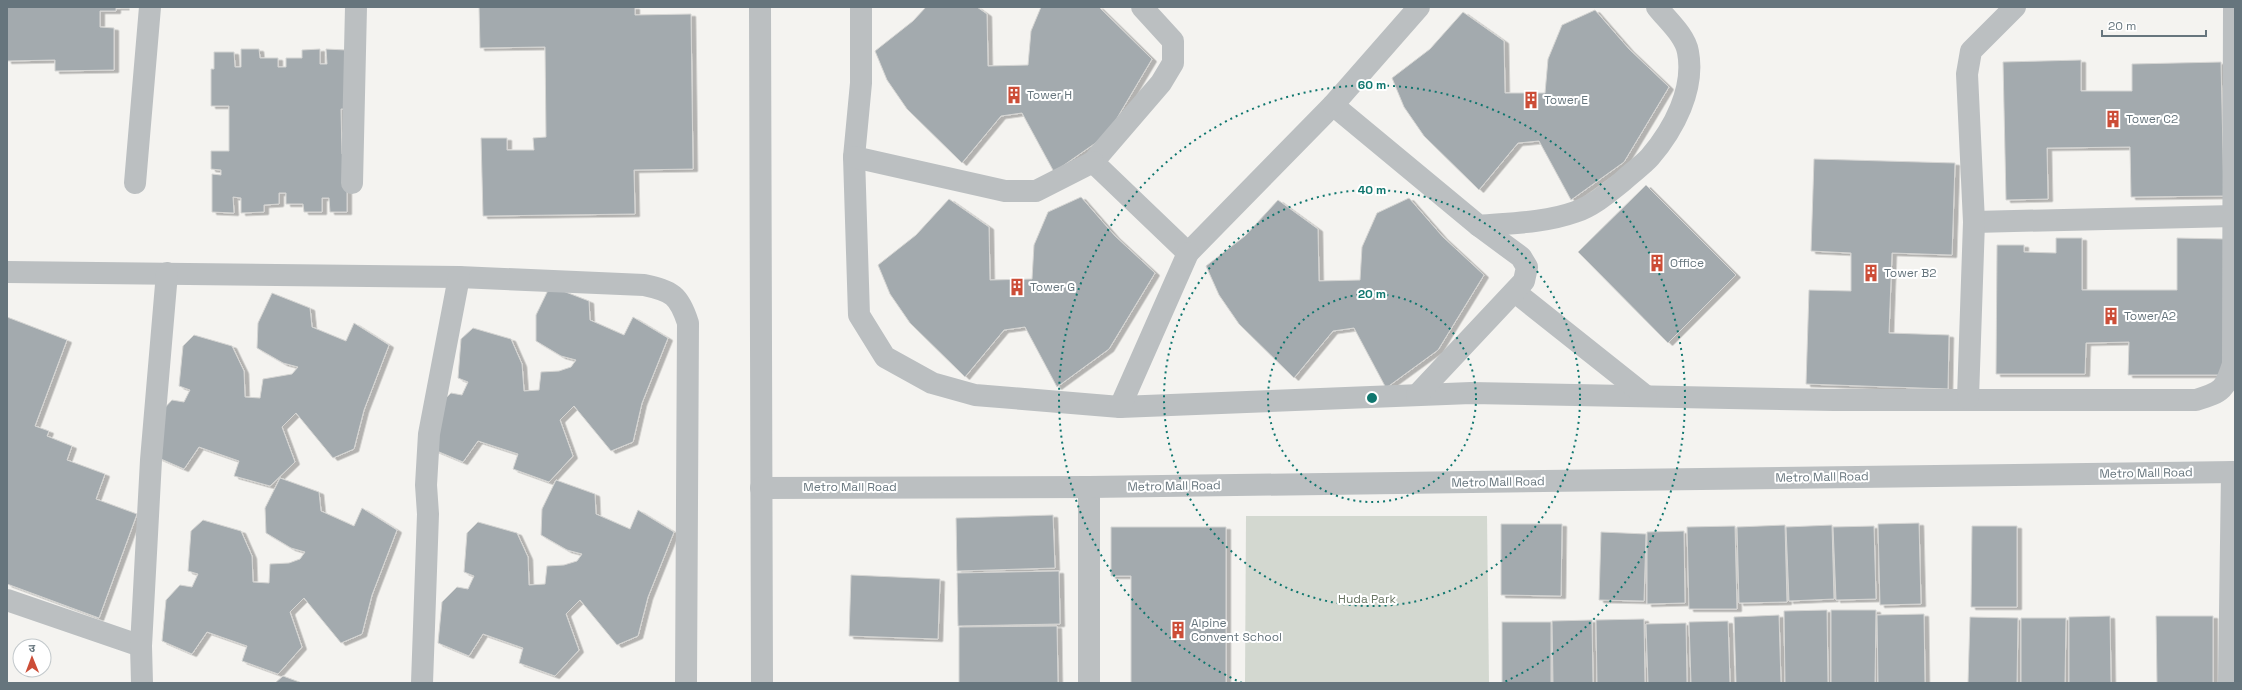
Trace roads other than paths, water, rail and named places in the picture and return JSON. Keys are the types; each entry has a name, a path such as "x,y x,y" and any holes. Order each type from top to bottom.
{"street":[{"path":"135,183 150,7"},
{"path":"352,183 356,7"},
{"path":"760,7 762,683"},
{"path":"861,7 861,83 854,157 859,316 886,357 932,383 975,396 1120,407 1471,393 1834,400 1968,398 2196,400 2212,395 2226,385 2233,364 2234,7"},
{"path":"854,157 1013,191 1036,191 1093,162 1161,83 1173,63 1174,42 1142,7"},
{"path":"1120,407 1188,253 1333,104 1419,7"},
{"path":"1479,226 1545,220 1576,212 1604,196 1650,157 1667,133 1684,100 1690,76 1688,50 1681,37 1657,7"},
{"path":"1968,398 1974,222 1967,74 1971,51 2016,7"},
{"path":"1333,104 1479,226 1521,257 1526,268 1524,281 1515,292 1418,395"},
{"path":"1093,162 1188,253"},
{"path":"1974,222 2234,216"},
{"path":"7,272 459,277 644,285 664,289 681,302 688,322 686,683"},
{"path":"142,683 141,646 151,460 167,273"},
{"path":"422,683 428,514 426,485 429,434 459,277"},
{"path":"1515,292 1646,396"},
{"path":"2229,683 2234,472"},
{"name":"Metro Mall Road","path":"761,488 1089,487 2234,472"},
{"path":"1089,487 1089,683"},
{"path":"7,600 141,646"}],"place":[{"name":"Tower H","path":"1014,95"},
{"name":"Tower E","path":"1531,100"},
{"name":"Tower C2","path":"2113,119"},
{"name":"Office","path":"1657,263"},
{"name":"Tower B2","path":"1871,273"},
{"name":"Tower G","path":"1017,287"},
{"name":"Tower A2","path":"2111,316"},
{"name":"Alpine Convent School","path":"1178,630"}],"park label":[{"name":"Huda Park","path":"1367,599"}]}
